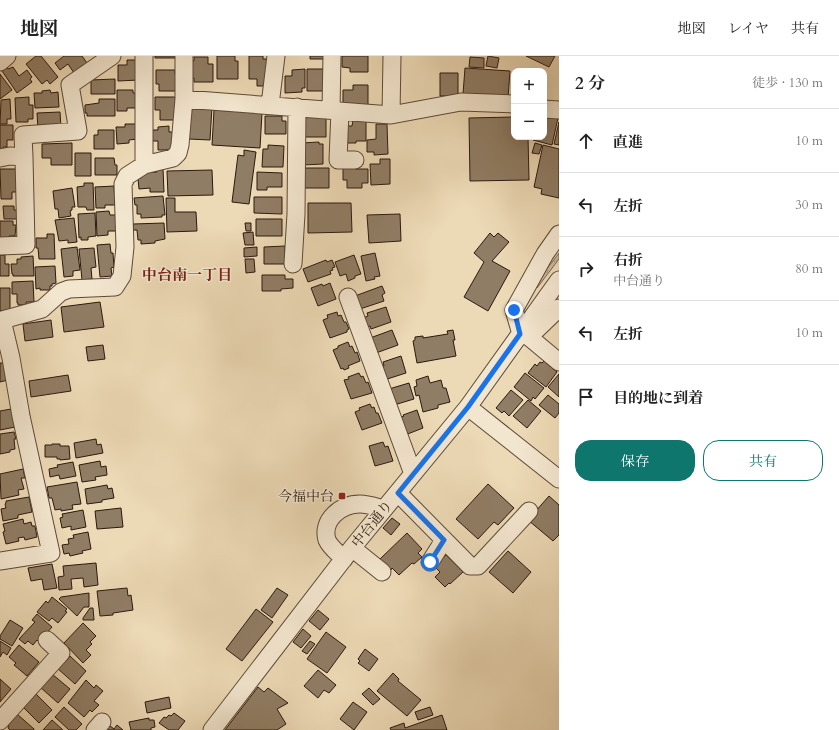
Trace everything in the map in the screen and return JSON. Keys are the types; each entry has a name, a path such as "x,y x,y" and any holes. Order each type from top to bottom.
{"street":[{"path":"0,62 7,56"},
{"path":"0,246 26,245 23,135 78,131 70,85 112,56"},
{"path":"144,56 144,165"},
{"path":"0,561 51,553 21,416 11,358 1,320 42,310 61,292 69,289 115,287 122,276 125,247 123,184 127,176 144,165 173,158 178,153 184,99 184,56"},
{"path":"270,105 276,56"},
{"path":"332,56 338,160 355,160"},
{"path":"391,115 392,56"},
{"path":"184,99 391,115 461,102 511,104"},
{"path":"293,264 296,214 297,107"},
{"path":"547,109 559,110"},
{"path":"0,158 10,156 24,157"},
{"path":"559,234 545,254 514,310 525,335 559,362"},
{"name":"中台通り","path":"212,730 348,553 525,335 548,294 559,280"},
{"path":"348,297 413,474"},
{"path":"525,335 559,308"},
{"path":"468,407 559,480"},
{"path":"398,493 470,566 478,566 529,511"},
{"path":"382,572 348,553 331,546 328,541 326,526 337,512 352,504 368,505 384,509"},
{"path":"430,562 444,540"},
{"path":"0,721 61,653 47,640"}],"green space":[{"path":"559,253 559,259 537,288 542,275"}],"building":[{"path":"36,56 41,56 58,77 50,84 47,80 42,84 26,64"},
{"path":"64,56 82,56 87,63 74,73 68,64 60,70 55,63"},
{"path":"155,56 180,56 180,58 155,58"},
{"path":"217,56 235,56 235,61 238,61 238,79 217,79"},
{"path":"249,56 263,56 263,59 269,59 269,86 257,86 257,79 249,79"},
{"path":"310,56 327,56 327,59 310,59"},
{"path":"342,56 368,56 368,72 350,72 350,68 342,67"},
{"path":"488,56 499,58 497,68 486,66"},
{"path":"526,56 555,56 549,67"},
{"path":"194,57 208,57 208,64 213,64 213,82 194,82 194,78 191,78 191,61 194,61"},
{"path":"470,57 484,58 484,68 469,67"},
{"path":"127,60 138,60 139,80 118,81 118,65 127,65"},
{"path":"7,67 8,69 13,67 19,76 27,70 32,77 30,79 32,82 17,93 2,71"},
{"path":"465,68 510,71 508,98 463,94"},
{"path":"305,69 305,88 302,88 302,92 285,93 285,76 292,76 292,70"},
{"path":"307,69 325,69 326,91 307,91"},
{"path":"156,70 175,70 175,74 179,74 179,91 159,91 159,84 156,84"},
{"path":"440,73 458,73 458,96 440,96"},
{"path":"0,74 12,90 0,99"},
{"path":"115,79 115,94 91,94 91,80"},
{"path":"353,85 368,85 368,105 343,105 343,90 353,90"},
{"path":"50,90 51,93 58,92 59,107 35,108 34,93 42,93 42,91"},
{"path":"117,90 133,90 133,93 138,93 138,108 127,108 127,111 117,111"},
{"path":"29,97 29,105 33,105 33,119 28,119 28,122 16,122 15,98"},
{"path":"155,97 177,97 175,120 160,120 160,110 155,110"},
{"path":"10,99 11,119 7,119 7,124 0,124 1,100"},
{"path":"99,99 115,99 115,116 87,116 87,113 85,113 85,105 99,103"},
{"path":"190,107 212,107 210,140 189,139"},
{"path":"214,110 262,113 260,148 212,145"},
{"path":"60,112 61,128 38,129 37,113"},
{"path":"547,115 558,118 552,145 533,140 547,140"},
{"path":"265,116 282,116 282,121 286,121 286,134 265,134"},
{"path":"304,117 326,117 326,137 304,137"},
{"path":"511,117 511,140 528,140 529,180 470,181 469,118"},
{"path":"353,120 366,120 366,141 346,143 346,126 352,126"},
{"path":"559,122 559,145 554,144"},
{"path":"125,124 138,124 138,139 129,140 129,143 117,144 116,127 125,127"},
{"path":"376,124 387,124 388,154 374,155 374,152 367,152 367,140 376,139"},
{"path":"0,125 13,125 13,140 7,140 7,147 3,147 3,153 0,153"},
{"path":"169,126 169,132 176,132 172,150 158,150 158,141 151,141 151,130 158,130 158,127"},
{"path":"98,130 114,130 114,149 94,149 94,135 98,135"},
{"path":"319,142 319,144 323,144 323,164 303,165 302,143"},
{"path":"72,143 72,165 51,165 51,158 42,158 42,144"},
{"path":"535,143 542,145 539,154 532,153"},
{"path":"268,145 284,146 283,167 262,167 263,149 268,149"},
{"path":"543,145 559,149 559,198 541,194 542,189 534,187"},
{"path":"244,150 256,152 249,204 232,202 238,155 244,156"},
{"path":"75,153 91,153 91,176 75,176"},
{"path":"95,158 114,158 115,165 117,165 117,175 95,175"},
{"path":"380,159 390,159 390,184 371,185 370,164 380,164"},
{"path":"343,166 355,166 355,169 368,169 368,183 362,183 362,188 347,188 347,180 343,180"},
{"path":"303,168 329,168 329,188 303,188"},
{"path":"0,169 19,169 19,192 12,192 12,199 1,199"},
{"path":"156,169 163,169 164,192 150,192 150,188 139,189 138,179 141,178 140,175 143,172 157,172"},
{"path":"212,170 213,195 168,196 167,171"},
{"path":"257,172 282,173 282,187 267,187 267,190 257,190"},
{"path":"84,183 93,183 94,210 87,210 86,207 78,207 77,187 84,186"},
{"path":"114,186 115,205 105,205 105,208 96,208 95,187"},
{"path":"72,188 75,207 72,207 72,210 70,211 71,216 59,218 58,209 55,209 53,191"},
{"path":"163,196 165,215 162,215 162,217 141,218 141,214 137,214 137,205 135,205 134,198"},
{"path":"254,197 282,197 282,214 254,213"},
{"path":"166,198 175,198 175,212 196,212 197,231 167,232"},
{"path":"308,203 351,203 352,232 308,233"},
{"path":"3,206 14,206 14,210 19,210 19,219 4,219"},
{"path":"109,211 110,215 117,215 118,231 108,231 108,235 97,236 96,212"},
{"path":"95,213 96,236 88,237 88,240 81,240 81,237 79,238 78,214"},
{"path":"400,214 401,241 369,243 367,215"},
{"path":"74,218 77,242 68,243 68,240 59,241 55,220"},
{"path":"256,219 282,219 282,236 256,236"},
{"path":"0,221 13,221 13,225 16,225 15,236 9,236 8,240 0,239"},
{"path":"164,223 165,239 155,241 155,243 141,244 141,240 138,240 137,230 133,230 133,224"},
{"path":"245,223 251,223 251,231 246,231"},
{"path":"253,232 254,245 245,245 243,233"},
{"path":"490,233 494,237 498,233 509,242 492,261 510,271 488,311 464,297 484,262 474,253"},
{"path":"47,234 54,234 55,259 39,259 38,248 36,248 36,238 47,238"},
{"path":"110,244 111,253 113,253 114,267 111,268 112,276 100,277 97,245"},
{"path":"285,246 285,264 264,264 264,247"},
{"path":"77,247 80,270 73,271 73,276 64,277 61,249"},
{"path":"257,247 257,256 244,257 244,248"},
{"path":"94,248 96,267 91,268 92,279 82,280 79,249"},
{"path":"375,253 380,276 366,281 361,256"},
{"path":"0,255 5,255 5,264 9,264 9,276 0,276"},
{"path":"354,255 361,274 348,281 346,274 340,276 335,262"},
{"path":"33,256 34,276 13,276 11,264 17,264 17,259 21,259 21,257"},
{"path":"245,259 254,259 255,272 246,273"},
{"path":"326,260 327,262 332,260 335,267 330,271 331,274 308,282 303,269"},
{"path":"55,266 56,283 50,286 50,290 40,290 40,288 36,289 35,267"},
{"path":"262,275 285,275 285,279 293,279 293,288 281,289 281,291 262,291"},
{"path":"33,281 34,302 26,302 26,305 18,305 17,294 12,294 12,282"},
{"path":"330,283 336,299 318,306 311,288"},
{"path":"382,286 385,293 382,295 384,301 360,309 355,296"},
{"path":"0,288 10,288 10,311 0,311"},
{"path":"100,302 104,327 64,332 61,307"},
{"path":"386,307 391,322 371,329 370,326 367,327 363,318 368,316 367,313"},
{"path":"337,312 338,316 341,315 344,322 346,322 349,329 347,332 330,338 323,320 328,318 327,315"},
{"path":"51,320 53,337 25,341 23,324"},
{"path":"392,330 398,345 376,353 370,338"},
{"path":"453,330 456,356 417,363 413,341 415,340 415,337 423,336 423,338 448,334 447,331"},
{"path":"348,342 350,347 352,346 355,353 357,352 360,361 348,366 349,368 344,370 343,368 341,369 333,350"},
{"path":"103,345 105,359 88,361 86,347"},
{"path":"401,356 406,373 384,380 380,368 384,366 383,362"},
{"path":"544,361 557,372 546,387 528,373 535,364 537,366 540,362 542,363"},
{"path":"0,363 6,363 8,380 0,382"},
{"path":"359,373 361,377 363,376 366,383 368,382 372,393 351,399 344,380 349,379 348,377"},
{"path":"525,373 544,388 535,399 533,397 531,401 514,387"},
{"path":"559,374 559,397 548,387"},
{"path":"68,375 71,391 31,397 29,381"},
{"path":"428,376 430,383 441,380 443,388 446,388 450,402 438,405 438,408 423,412 419,395 416,396 414,387 417,386 416,380"},
{"path":"409,383 414,399 394,405 389,389"},
{"path":"511,390 523,400 509,416 504,411 502,413 496,408"},
{"path":"548,395 559,404 559,413 555,418 539,405"},
{"path":"528,400 541,411 527,428 513,416"},
{"path":"370,404 372,408 374,407 376,413 378,413 382,423 362,430 355,412 360,410 359,408"},
{"path":"11,409 15,427 0,430 0,411"},
{"path":"417,410 423,428 405,435 399,418"},
{"path":"14,432 16,439 14,439 15,449 10,450 10,452 0,454 0,434"},
{"path":"96,439 97,445 101,444 103,453 76,458 74,443"},
{"path":"383,442 385,447 388,446 393,461 375,466 369,446"},
{"path":"52,444 69,446 70,459 60,460 57,459 57,457 45,457 45,445"},
{"path":"100,461 101,467 106,466 107,475 95,477 96,480 82,482 79,465"},
{"path":"73,462 76,476 60,479 59,475 50,477 49,469 58,467 57,465"},
{"path":"23,469 25,478 21,478 24,489 18,490 19,495 1,499 0,474"},
{"path":"77,482 81,504 72,505 73,509 61,511 61,509 55,510 52,498 49,498 47,487"},
{"path":"488,484 514,508 498,525 494,522 478,539 456,519"},
{"path":"107,485 108,489 112,488 114,498 102,500 102,502 87,504 85,489"},
{"path":"549,496 559,505 559,535 553,541 528,520"},
{"path":"29,497 32,512 18,515 18,518 3,521 1,509 6,508 6,501"},
{"path":"121,508 123,527 97,529 95,511"},
{"path":"83,510 86,527 71,530 71,526 62,528 60,518 63,517 62,514"},
{"path":"392,518 400,524 391,535 383,528"},
{"path":"23,519 24,524 31,522 32,526 35,526 37,537 25,540 24,537 18,538 19,541 6,544 3,524"},
{"path":"88,532 91,549 82,551 83,553 70,556 69,553 64,554 62,545 69,544 68,539 74,538 73,535"},
{"path":"407,533 422,549 418,553 422,557 414,564 412,563 399,575 392,568 391,570 380,559"},
{"path":"508,551 531,572 513,593 489,572"},
{"path":"446,555 463,572 445,587 435,577 440,572 434,566"},
{"path":"96,563 98,585 84,587 83,578 71,579 72,589 59,590 58,577 64,576 63,566"},
{"path":"52,564 57,588 44,590 42,579 31,581 28,568"},
{"path":"127,588 128,596 131,595 133,610 113,613 113,615 100,616 97,591"},
{"path":"277,588 288,595 272,618 261,610"},
{"path":"89,593 89,607 84,607 77,616 59,599 61,597"},
{"path":"52,597 67,609 65,611 67,612 58,623 52,618 49,621 37,612 46,601 48,603"},
{"path":"90,608 93,608 94,620 83,620 83,618"},
{"path":"256,609 273,622 242,661 226,649"},
{"path":"318,610 329,619 320,630 309,621"},
{"path":"37,614 52,627 39,642 37,640 33,645 28,641 25,644 19,639 35,622 32,620"},
{"path":"10,620 23,628 12,646 0,639 0,636"},
{"path":"83,623 96,636 90,642 92,644 86,650 91,655 83,663 64,643"},
{"path":"303,629 311,636 301,648 293,642"},
{"path":"326,632 346,647 327,673 307,659"},
{"path":"0,641 11,648 7,655 3,652 0,657"},
{"path":"310,641 315,644 307,654 302,651"},
{"path":"19,645 39,662 27,676 14,665 16,663 9,657"},
{"path":"365,649 378,659 369,671 358,663 360,661 358,659"},
{"path":"70,656 86,671 75,684 57,668"},
{"path":"318,670 336,685 329,693 324,690 318,698 304,686"},
{"path":"393,673 399,679 398,681 421,700 407,716 377,691"},
{"path":"52,674 70,689 58,703 40,687"},
{"path":"0,679 11,689 0,702"},
{"path":"86,680 94,688 96,685 103,691 94,701 99,705 92,712 90,710 84,717 68,703"},
{"path":"258,687 264,692 268,688 288,703 277,709 286,724 277,730 225,730"},
{"path":"369,688 380,699 373,705 362,694"},
{"path":"35,693 52,710 39,723 22,706"},
{"path":"169,697 171,708 147,713 145,702"},
{"path":"353,702 367,712 354,730 340,719"},
{"path":"64,707 82,724 76,730 69,730 55,717"},
{"path":"430,707 433,715 418,720 415,712"},
{"path":"174,713 185,721 178,730 169,730 159,723 164,717 166,718 169,715 171,716"},
{"path":"17,714 34,730 10,730 8,728 9,726 7,725"},
{"path":"442,715 447,730 391,730 390,728 404,723 405,728"},
{"path":"149,718 149,720 154,720 155,727 151,728 151,730 131,730 129,722"},
{"path":"52,720 63,730 43,730"},
{"path":"109,725 114,729 117,725 123,730 106,730"}],"place":[{"name":"今福中台","path":"342,496"}],"district":[{"name":"中台南一丁目","path":"187,275"}],"route":[{"path":"430,562 444,540 398,493 468,407 520,334 514,310"}]}
